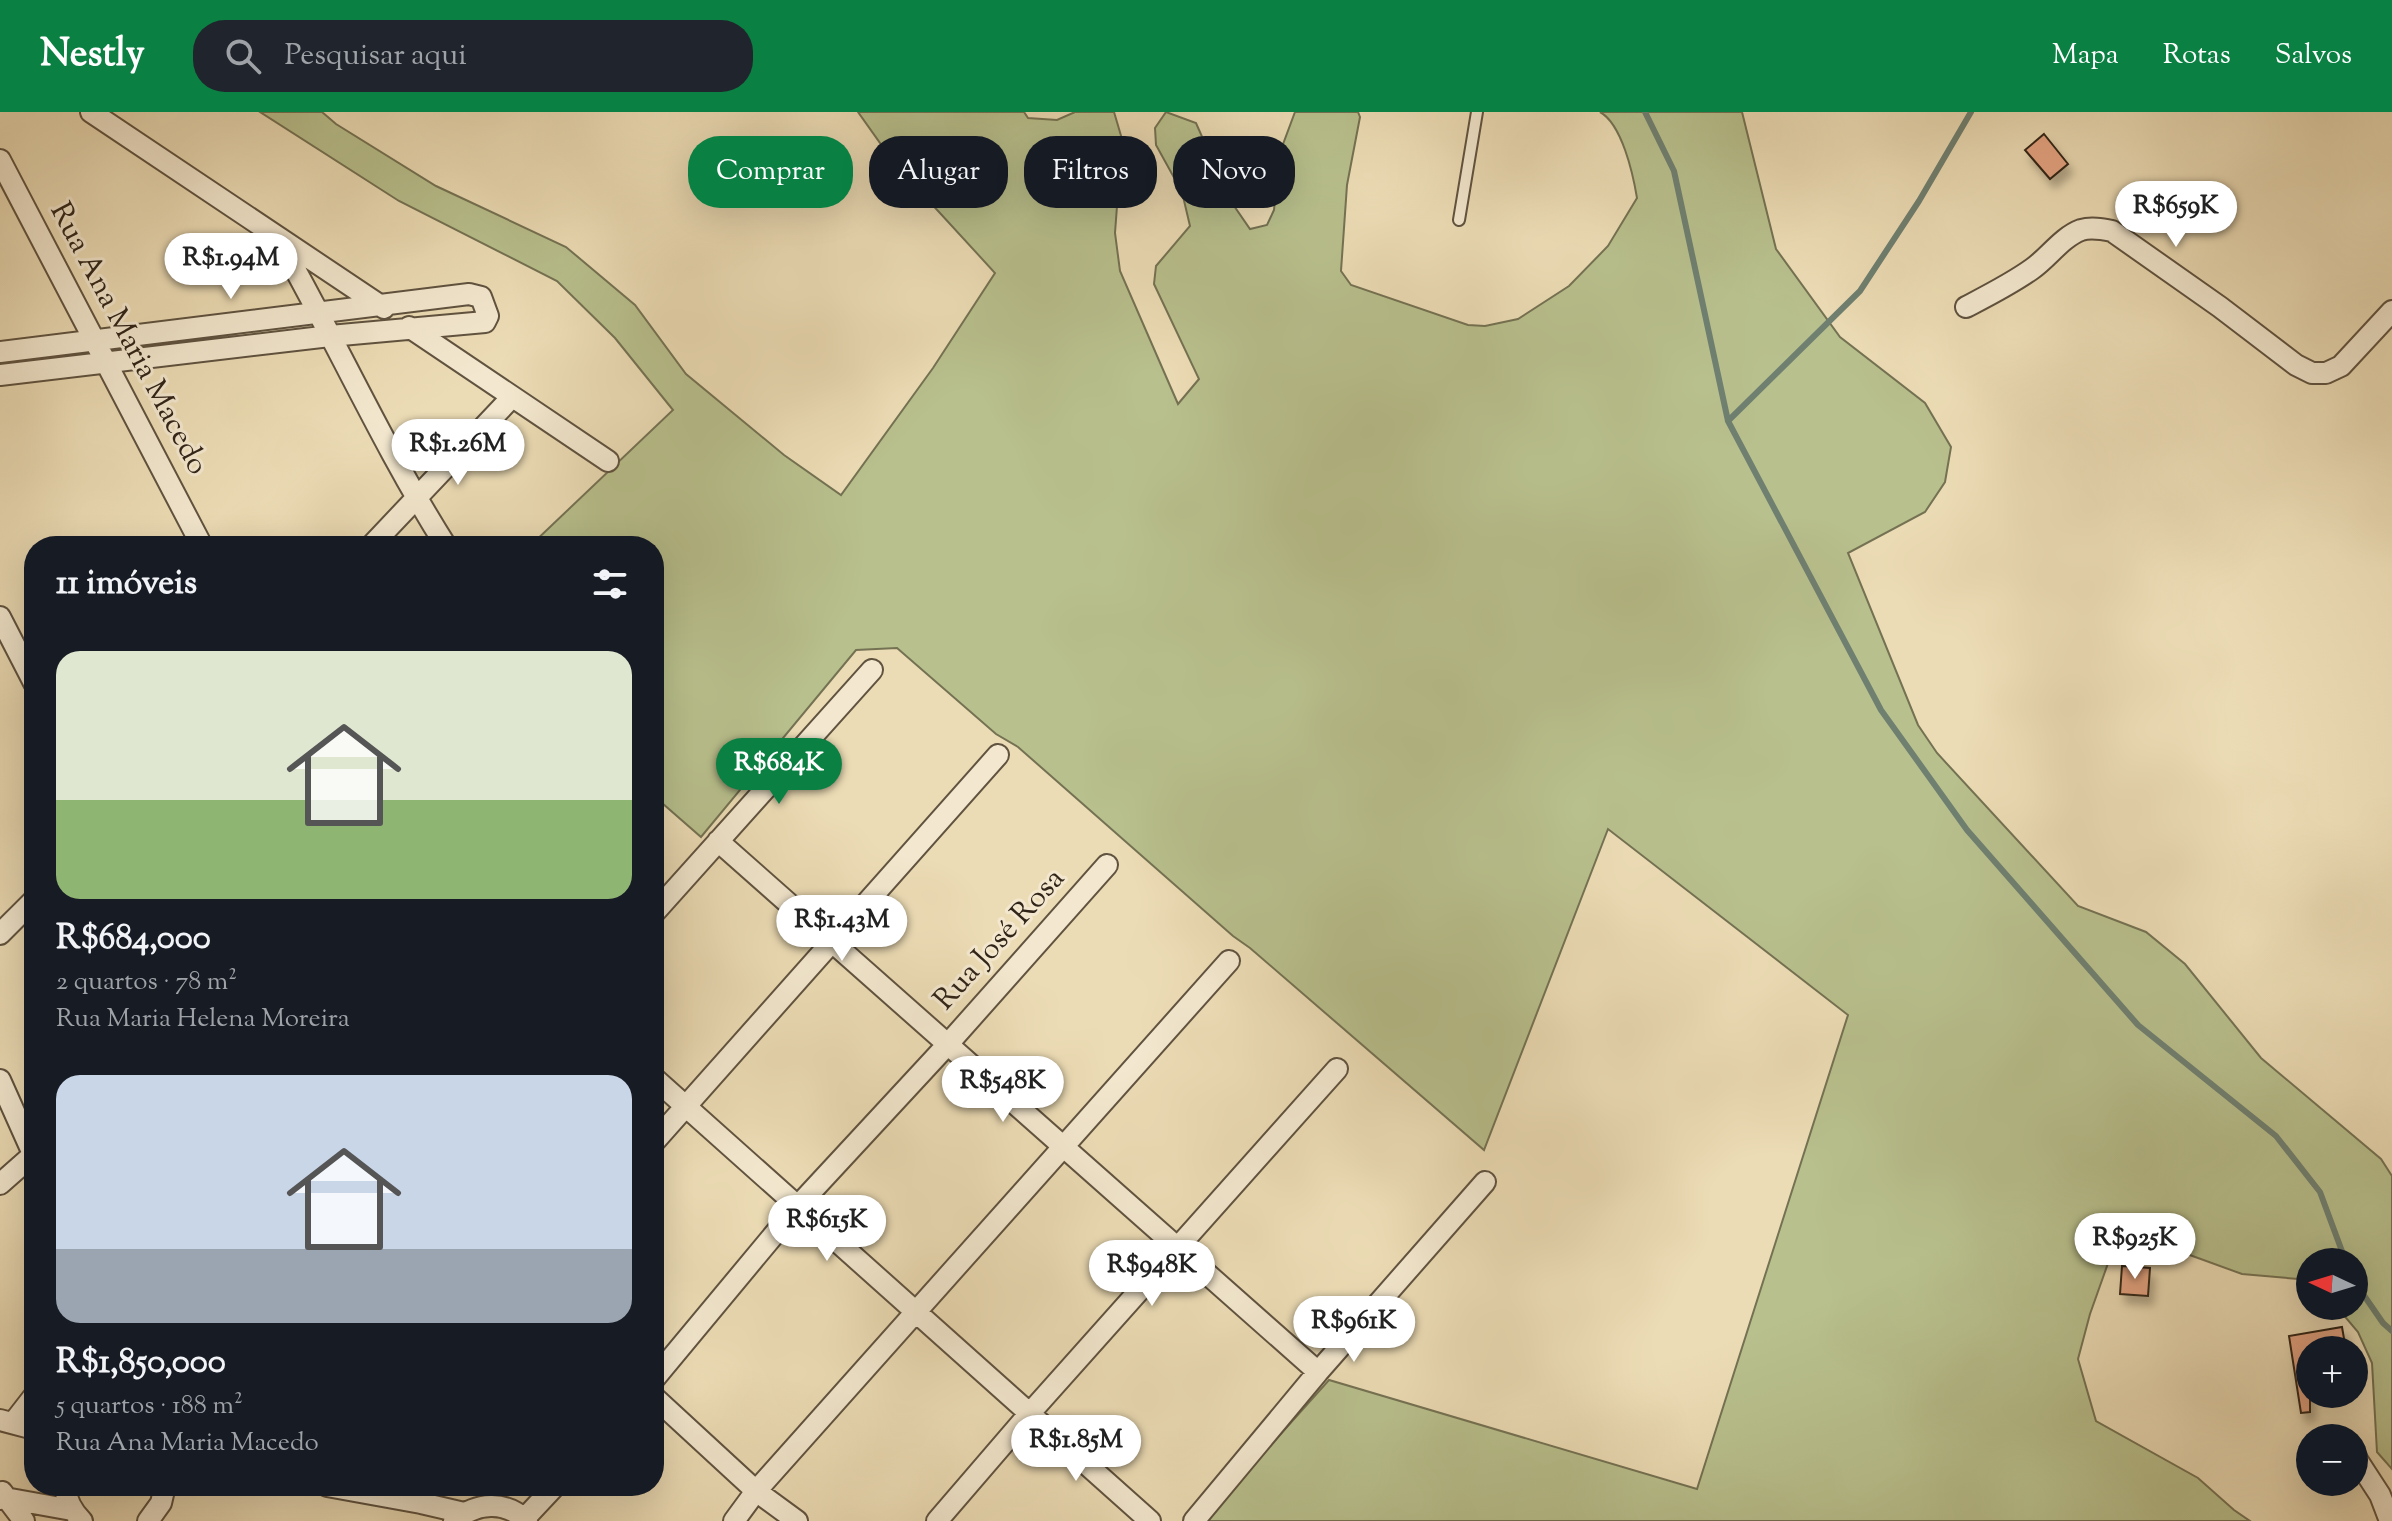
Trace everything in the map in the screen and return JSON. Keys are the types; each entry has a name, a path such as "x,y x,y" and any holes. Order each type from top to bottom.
{"street":[{"path":"91,112 608,461"},
{"name":"Rua Ana Maria Macedo","path":"0,160 197,536"},
{"path":"1966,307 2035,267 2067,238 2092,228 2112,231 2296,365 2312,373 2326,373 2341,366 2392,311"},
{"path":"278,239 416,499 440,536"},
{"path":"0,352 469,294 481,297 488,316 485,322 330,336 0,375"},
{"path":"381,536 512,397"},
{"path":"0,617 24,664"},
{"path":"664,902 872,670"},
{"path":"664,1130 998,755"},
{"path":"718,841 1318,1372"},
{"name":"Rua José Rosa","path":"664,1367 797,1207 948,1044 1107,865"},
{"path":"0,934 24,910"},
{"path":"734,1521 756,1491 1229,961"},
{"path":"937,1521 1337,1069"},
{"path":"0,1080 24,1133"},
{"path":"664,1087 1150,1521"},
{"path":"0,1184 24,1164"},
{"path":"1194,1521 1318,1372 1485,1182"},
{"path":"7,1422 24,1406"},
{"path":"664,1406 756,1491 797,1521"},
{"path":"2368,1477 2380,1495 2390,1521"},
{"path":"2,1496 77,1515"},
{"path":"2,1496 24,1521"},
{"path":"66,1496 77,1515"},
{"path":"148,1521 163,1496"},
{"path":"382,1496 421,1503 459,1517 479,1506 496,1505 532,1520 548,1496"},
{"path":"412,1496 421,1503"}],"lane":[{"path":"1459,220 1477,112"}],"green space":[{"path":"260,112 322,112 336,124 436,186 566,247 635,305 686,374 784,455 841,495 933,368 995,273 935,208 1008,208 1008,136 875,136 858,112 1024,112 1028,118 1057,120 1075,112 1114,112 1121,136 1024,136 1024,208 1117,208 1115,233 1120,271 1178,404 1199,379 1154,284 1156,266 1190,226 1186,208 1236,208 1250,229 1267,225 1274,208 1295,208 1295,136 1286,136 1295,112 1358,112 1360,117 1347,185 1341,271 1351,285 1468,325 1485,326 1518,319 1569,286 1608,246 1637,198 1620,138 1608,118 1600,112 1742,112 1776,249 1840,337 1925,403 1951,447 1945,482 1925,512 1848,553 1918,725 1937,753 2078,906 2146,932 2185,964 2261,1058 2381,1159 2392,1176 2392,1469 2377,1452 2368,1336 2360,1336 2348,1320 2368,1320 2368,1248 2296,1248 2296,1279 2242,1274 2155,1239 2131,1215 2112,1252 2078,1359 2096,1421 2198,1478 2250,1521 1203,1521 1329,1380 1697,1489 1848,1015 1608,829 1484,1150 1018,747 996,734 897,648 856,650 701,837 664,805 664,536 541,536 673,410 615,338 557,281 399,201"},
{"path":"1166,112 1196,123 1202,136 1173,136 1173,176 1157,147 1155,128"}],"building":[{"path":"2044,134 2068,164 2050,179 2025,150"},
{"path":"2122,1266 2150,1268 2148,1296 2120,1294"},
{"path":"2342,1327 2344,1336 2296,1336 2296,1381 2289,1336"},
{"path":"2300,1408 2310,1408 2310,1412 2301,1413"}],"waterway":[{"path":"1645,112 1674,171 1728,421 1881,710 1967,830 2138,1025 2276,1136 2320,1192 2341,1248"},
{"path":"1728,421 1860,291 1919,201 1971,112"},
{"path":"2368,1301 2392,1331"}]}
